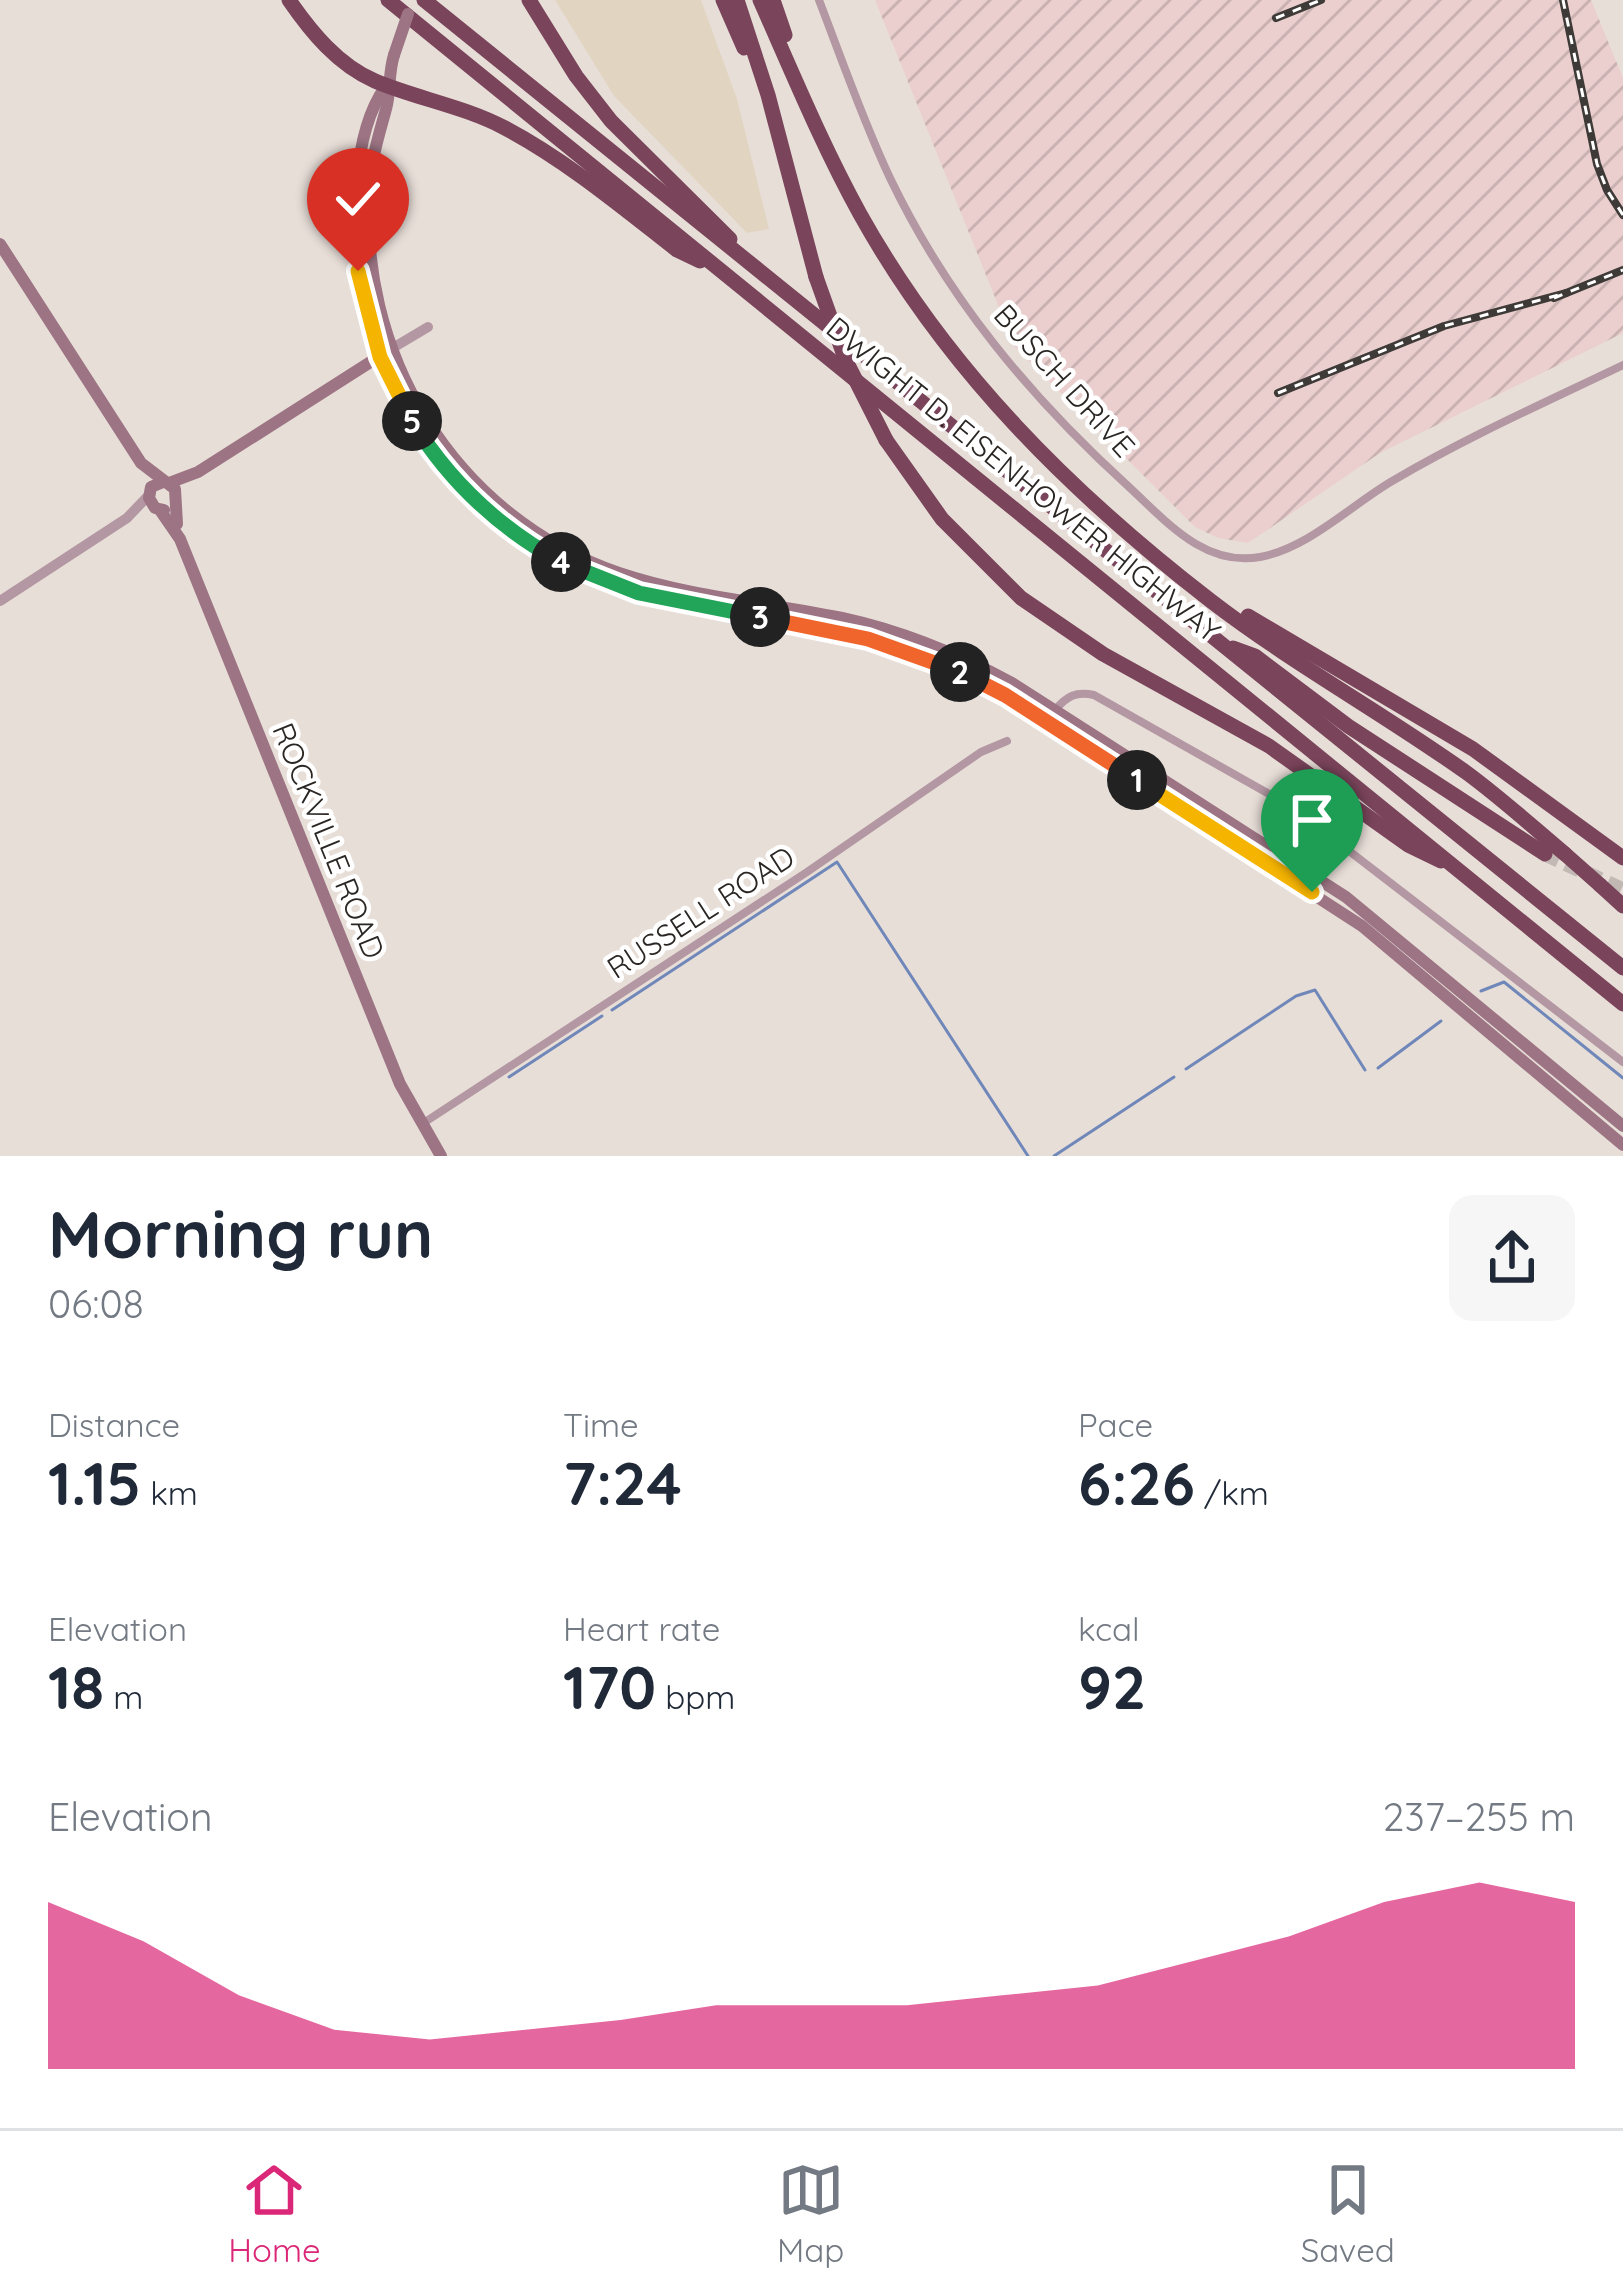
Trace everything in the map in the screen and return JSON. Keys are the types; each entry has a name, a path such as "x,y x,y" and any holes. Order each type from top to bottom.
{"highway":[{"path":"289,0 331,50 372,80 458,106 508,129 677,250 725,274"},
{"name":"DWIGHT D. EISENHOWER HIGHWAY","path":"388,0 1623,1004"},
{"name":"DWIGHT D. EISENHOWER HIGHWAY","path":"424,0 1623,968"},
{"path":"529,0 592,99 713,220 740,257"},
{"path":"723,0 793,186"},
{"path":"737,0 816,277 846,361 886,440 942,519 994,574 1102,654 1269,746 1408,845 1450,864"},
{"path":"760,0 835,167 909,294 994,404 1081,494 1200,590 1297,663 1469,775 1623,906"},
{"path":"773,0 835,167"},
{"path":"1200,590 1208,590 1473,749 1623,858"},
{"path":"1223,644 1255,656 1348,726 1545,854"}],"main road":[{"path":"412,0 387,85 388,103 376,121 370,175 369,222 386,353 413,424 448,472 499,521 536,548 598,580 639,593 898,647 1005,695 1362,926 1623,1145"},
{"path":"0,244 142,463 171,491"},
{"path":"159,509 171,491 198,472 386,353"},
{"path":"386,353 458,465 508,510 564,548 641,580 902,634 986,669 1370,915 1623,1126"},
{"path":"142,463 149,492 171,491"},
{"name":"ROCKVILLE ROAD","path":"171,491 180,539 400,1084 441,1156"},
{"name":"ROCKVILLE ROAD","path":"149,492 180,539"}],"street":[{"name":"BUSCH DRIVE","path":"819,0 890,179 934,260 980,328 1052,413 1189,541 1247,559 1280,551 1394,480 1623,365"},
{"path":"386,353 428,326"},
{"path":"0,601 127,518 149,492"},
{"path":"127,518 159,509"},
{"path":"1055,710 1066,698 1086,693 1292,808 1623,1062"},
{"name":"RUSSELL ROAD","path":"421,1125 981,752 1007,741"}],"shaded area":[{"path":"555,0 701,0 737,99 769,229 747,233 614,96"},
{"path":"875,0 1591,0 1623,78 1623,333 1380,453 1248,543 1218,538 1195,527 1015,347"}],"waterway":[{"path":"612,1010 837,862 1028,1156"},
{"path":"1481,991 1504,982 1623,1078"},
{"path":"1186,1069 1296,996 1315,990 1365,1070"},
{"path":"509,1077 602,1016"},
{"path":"1378,1068 1441,1021"},
{"path":"1054,1156 1174,1077"}],"tunnel":[{"path":"1545,854 1623,890"}],"railway":[{"path":"1276,18 1321,0"},
{"path":"1563,0 1597,164 1623,215"},
{"path":"1554,298 1623,270"},
{"path":"1278,393 1444,326 1566,293"}],"route":[{"path":"358,271 380,357 413,424 460,484 536,548 598,580 639,593 841,632 952,668 1031,711 1312,892"}]}
